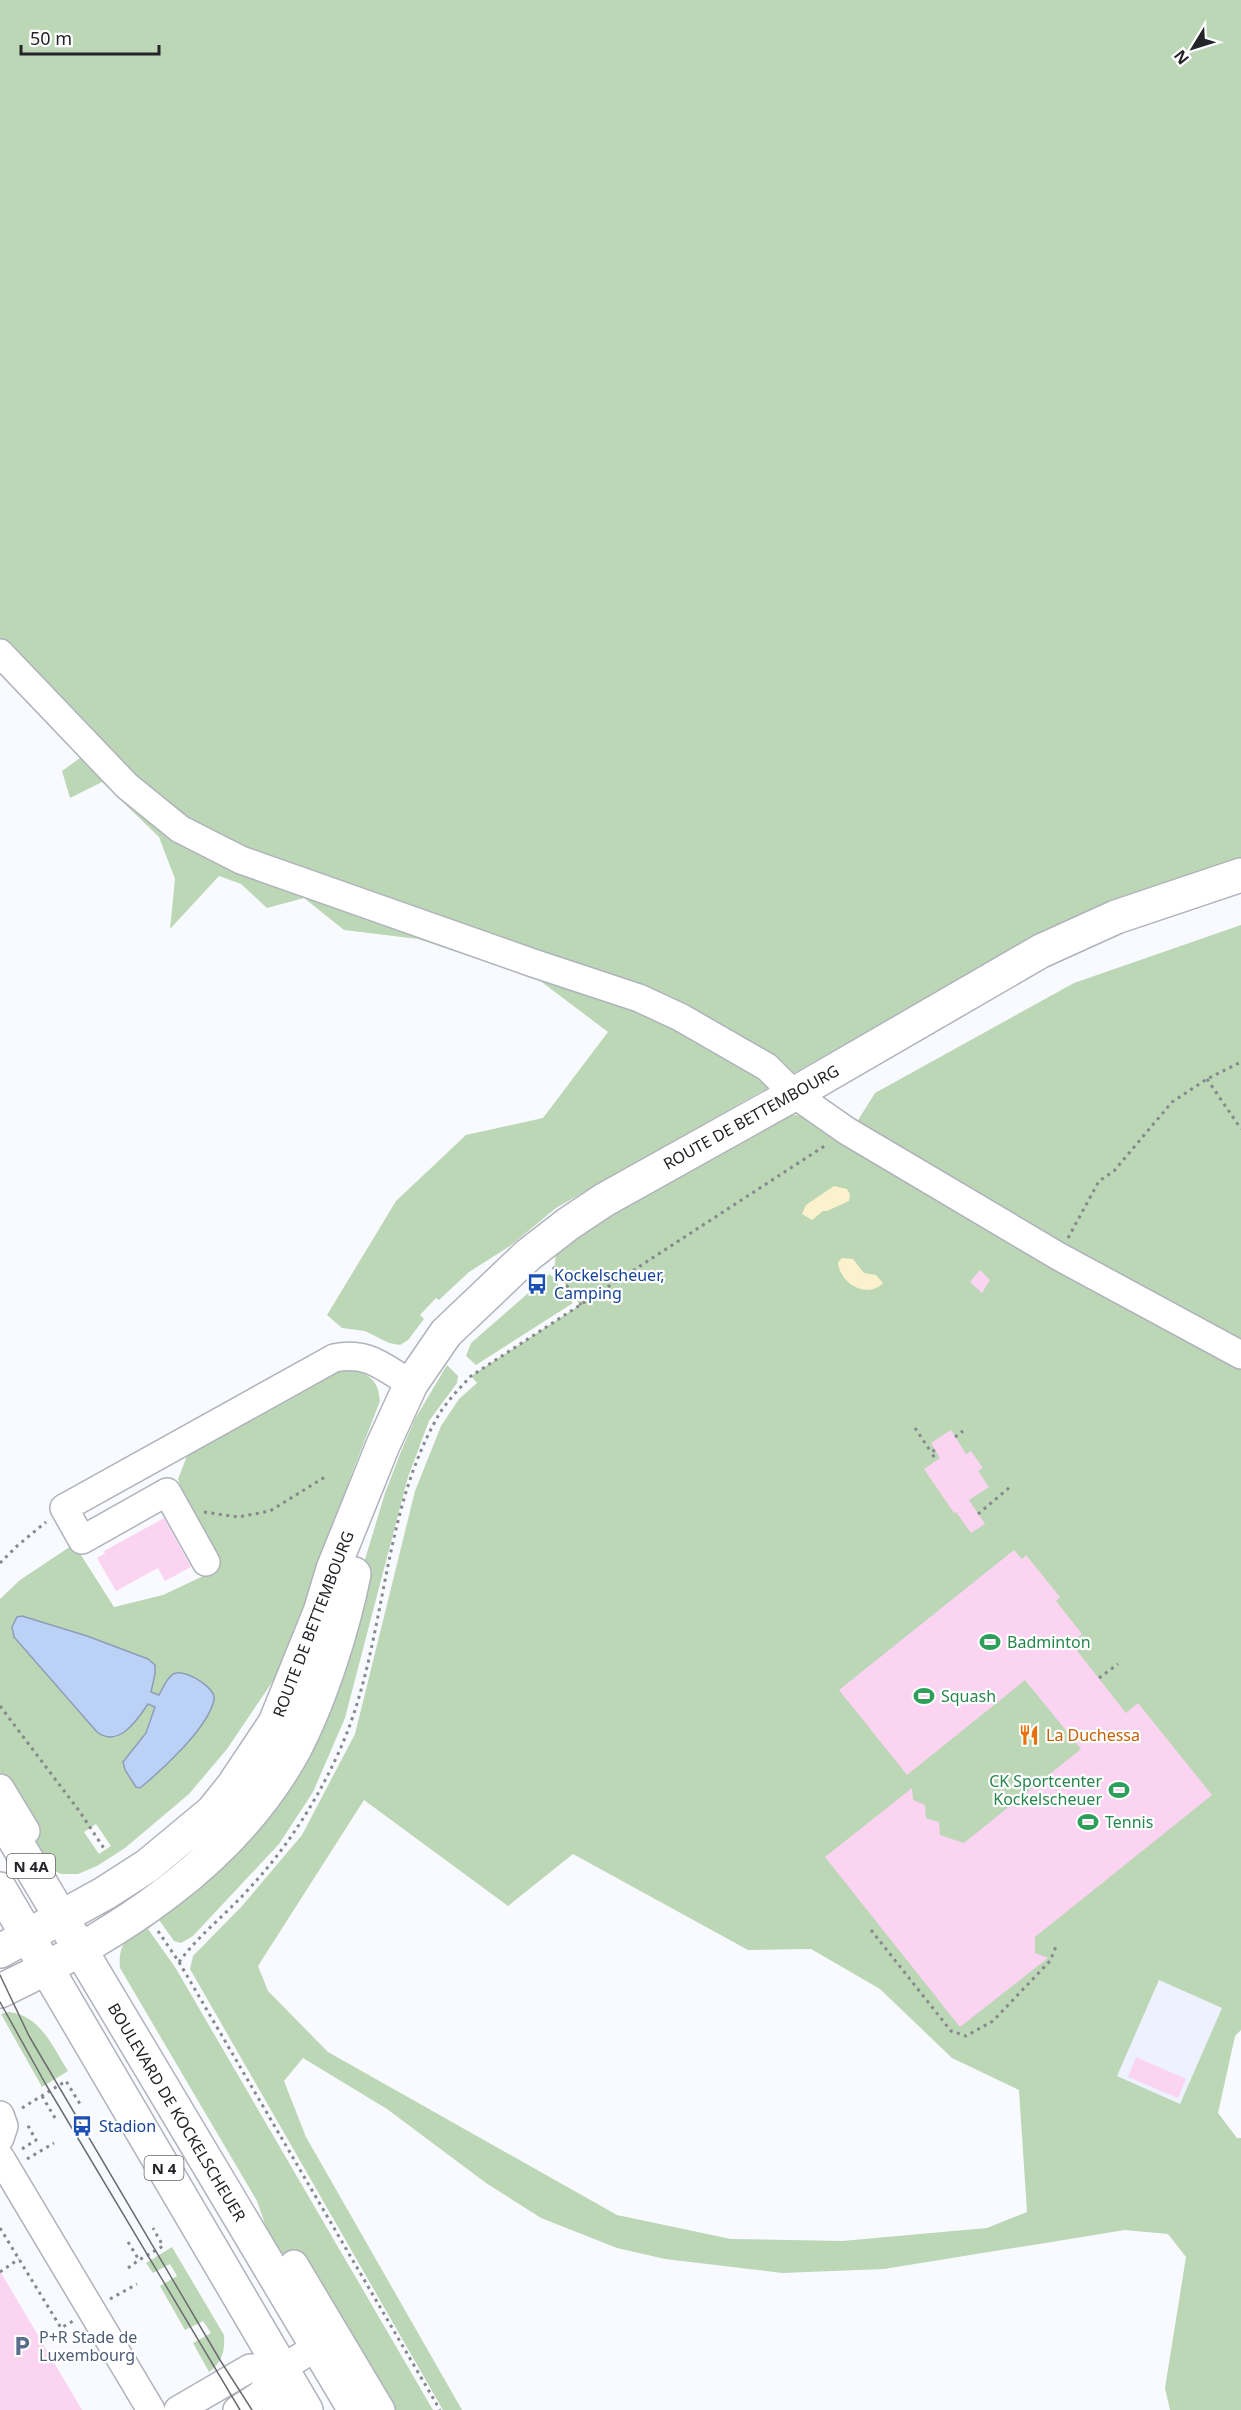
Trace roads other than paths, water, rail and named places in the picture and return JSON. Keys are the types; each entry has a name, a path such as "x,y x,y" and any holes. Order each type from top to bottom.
{"main road":[{"name":"ROUTE DE BETTEMBOURG","path":"14,1943 147,1866 212,1812 233,1786 275,1723 320,1612 333,1569 397,1411 411,1384 446,1333 537,1247 604,1200 794,1094 1041,951 1116,917 1241,875"},
{"name":"ROUTE DE BETTEMBOURG","path":"0,1991 81,1949 148,1906 208,1858 265,1795 294,1751 315,1706 353,1576 368,1486"},
{"name":"BOULEVARD DE KOCKELSCHEUER","path":"0,1815 355,2410"},
{"name":"N 4A","path":"0,1889 14,1943"},
{"name":"N 4","path":"14,1943 46,1968 306,2410"}],"street":[{"path":"0,653 127,786 180,829 241,860 522,960 639,998 681,1017 767,1067 794,1094 846,1131 1058,1256 1241,1355"},
{"path":"206,1562 167,1492 82,1540 64,1508 334,1358 352,1354 369,1359 411,1384"},
{"path":"0,1788 30,1837"},
{"path":"15,2115 3,2126 1,2152 151,2410"},
{"path":"294,2264 381,2410"},
{"path":"237,2410 260,2395 282,2368 317,2347"},
{"path":"178,2410 250,2368 282,2368"},
{"path":"276,2410 286,2397 288,2389 282,2368"}],"water":[{"path":"22,1616 87,1636 148,1659 155,1665 151,1692 159,1695 173,1674 181,1673 193,1677 206,1685 214,1695 210,1711 194,1735 172,1760 140,1788 136,1787 125,1770 123,1762 146,1733 155,1707 148,1704 132,1725 119,1735 112,1737 97,1732 14,1637 12,1627 17,1617"}],"tram line":[{"path":"0,1975 29,2036 220,2360 252,2410"},
{"path":"0,2002 45,2083 240,2410"}],"place":[{"name":"Kockelscheuer, Camping","path":"537,1284"},
{"name":"Badminton","path":"990,1642"},
{"name":"Squash","path":"924,1696"},
{"name":"La Duchessa","path":"1029,1735"},
{"name":"CK Sportcenter Kockelscheuer","path":"1119,1790"},
{"name":"Tennis","path":"1088,1822"},
{"name":"Stadion","path":"82,2126"},
{"name":"P+R Stade de Luxembourg","path":"22,2346"}]}
